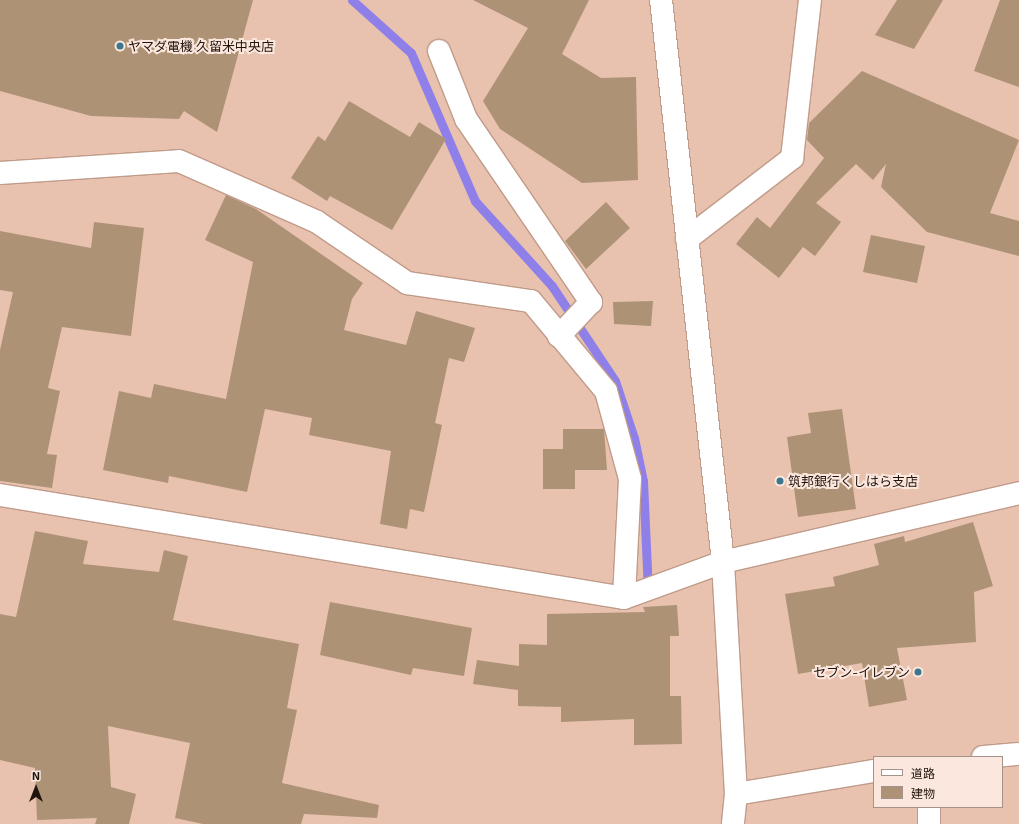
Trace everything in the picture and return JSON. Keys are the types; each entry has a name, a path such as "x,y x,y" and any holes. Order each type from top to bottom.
{"street":[{"path":"661,0 723,562 736,794 733,824"},
{"path":"687,239 792,158 810,0"},
{"path":"439,51 466,119 591,302 559,336"},
{"path":"0,173 179,161 317,222 407,283 530,301 606,391 630,479 624,598"},
{"path":"0,495 624,598 723,562 1019,493"},
{"path":"995,756 1019,754"},
{"path":"736,794 873,771"},
{"path":"929,808 929,824"}],"building":[{"name":"ヤマダ電機 久留米中央店","path":"0,0 253,0 217,132 184,111 179,119 91,116 0,91"},
{"path":"473,0 589,0 562,54 601,78 636,77 638,180 582,183 500,129 483,101 528,28"},
{"path":"897,0 943,0 914,49 875,35"},
{"path":"1000,0 1019,0 1019,87 974,71"},
{"path":"862,71 1019,140 990,213 1019,221 1019,256 927,232 881,187 886,164 873,180 856,164 816,203 841,222 815,256 803,247 779,278 736,244 757,217 770,228 824,158 807,140 809,123"},
{"path":"349,101 410,137 419,122 446,139 392,230 330,196 327,201 291,178 318,136 325,141"},
{"path":"226,195 256,209 363,283 352,299 344,330 406,345 416,311 475,328 464,362 449,358 435,423 442,425 424,512 410,509 407,529 380,524 391,451 309,435 312,418 265,409 247,492 169,476 168,483 103,470 119,391 151,398 154,384 226,399 253,262 205,240"},
{"path":"606,202 630,228 586,269 565,241"},
{"path":"94,222 144,228 131,336 62,327 48,388 60,391 47,454 57,455 52,488 0,481 0,350 13,292 0,290 0,231 91,248"},
{"path":"871,235 925,246 917,283 863,272"},
{"path":"653,301 651,326 614,324 613,302"},
{"path":"842,409 856,509 798,517 787,437 811,433 808,413"},
{"path":"563,429 604,429 607,470 575,470 575,489 543,489 543,449 563,449"},
{"path":"973,522 993,586 974,592 976,642 897,648 907,700 869,707 862,663 798,674 785,594 835,586 833,577 879,565 874,544 904,536 905,542"},
{"path":"35,531 88,541 83,564 159,572 164,550 188,556 173,620 299,644 287,708 297,710 282,783 379,805 377,818 304,814 301,824 203,824 175,818 190,743 108,726 111,787 136,794 129,824 95,824 97,818 37,820 35,768 0,760 0,614 16,617"},
{"path":"330,602 472,628 464,676 413,668 411,675 320,655"},
{"path":"677,605 679,636 670,636 670,696 681,696 682,744 634,745 634,719 561,722 561,707 518,706 518,690 473,684 477,660 519,666 519,644 547,645 547,614 645,612 643,607"}],"waterway":[{"path":"352,0 411,53 475,201 552,286 615,381 634,438 643,481 648,590"}],"place":[{"name":"ヤマダ電機 久留米中央店","path":"120,46"},
{"name":"筑邦銀行くしはら支店","path":"780,481"},
{"name":"セブン-イレブン","path":"918,672"}]}
